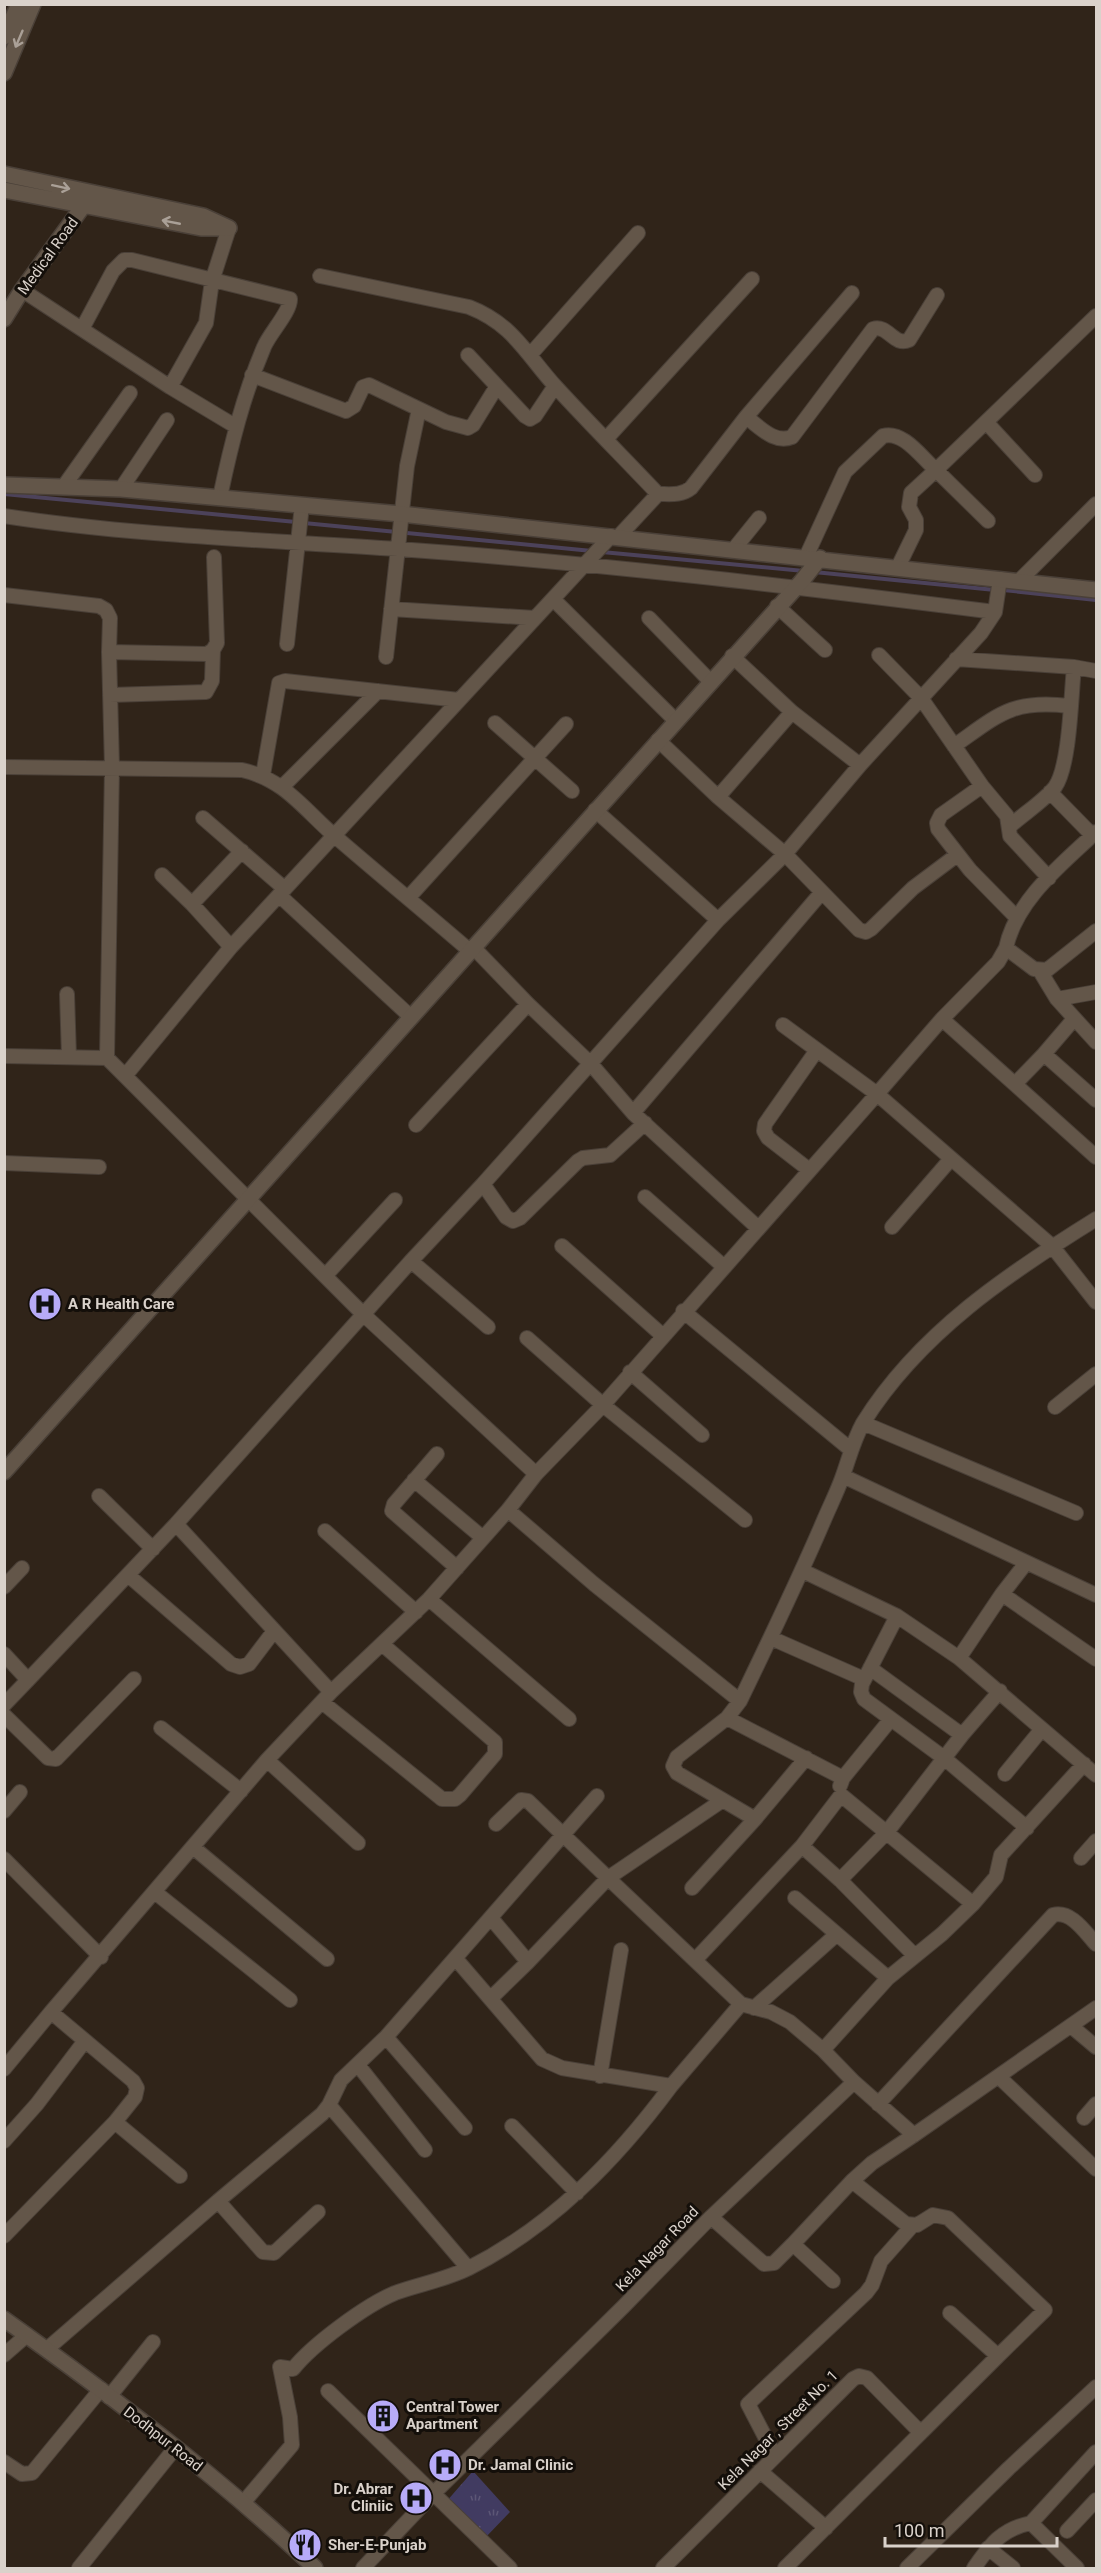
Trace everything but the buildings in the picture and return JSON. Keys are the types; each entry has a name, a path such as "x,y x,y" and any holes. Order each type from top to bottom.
{"street":[{"path":"4,37 19,4"},
{"path":"4,73 33,4"},
{"path":"4,174 88,199 201,228 229,228 213,281 206,323 171,387"},
{"path":"4,190 88,199"},
{"name":"Medical Road","path":"4,319 22,290 88,199"},
{"path":"530,355 638,233"},
{"path":"82,329 113,271 124,260 132,260 290,299 290,306 267,339 252,375 235,426 220,497"},
{"path":"320,276 469,307 489,315 506,327 555,386 658,494"},
{"path":"606,439 752,279"},
{"path":"22,290 235,426"},
{"path":"125,1076 231,947 591,557 658,494 685,493 691,488 746,417 852,292"},
{"path":"746,417 776,439 784,440 792,437 873,329 884,329 899,341 909,340 937,295"},
{"path":"898,567 916,530 916,520 909,507 911,493 1094,325"},
{"path":"468,355 525,416 530,418 535,416 555,386"},
{"path":"252,375 346,411 351,410 366,385 446,422 468,428 473,425 497,386"},
{"path":"64,486 130,393"},
{"path":"386,657 411,442 419,409"},
{"path":"121,489 167,420"},
{"path":"987,423 1035,475"},
{"path":"4,1472 807,571 845,472 883,436 891,434 900,437 988,521"},
{"path":"4,485 121,489 220,497 301,513 402,514 615,536 734,549 807,571 898,567 998,595"},
{"path":"4,1705 176,1524 718,920 785,854 860,765 981,633 998,595 1019,581 1096,504"},
{"path":"287,644 301,513"},
{"path":"4,516 174,536 297,540 398,549 591,557 807,571 998,595"},
{"path":"734,549 759,518"},
{"path":"109,652 207,654 213,650 217,644 214,557"},
{"path":"1019,581 1096,590"},
{"path":"4,595 99,606 106,610 110,618 112,767 107,1058"},
{"path":"553,599 675,720"},
{"path":"777,606 825,650"},
{"path":"390,609 535,618"},
{"path":"649,618 710,681"},
{"path":"110,695 206,692 212,681 213,650"},
{"path":"879,655 921,698 982,786 1007,816 1010,836 1049,878"},
{"path":"732,656 792,712 860,765"},
{"path":"956,659 1074,667 1096,671"},
{"path":"1009,827 1050,792 1061,773 1074,667"},
{"path":"263,775 279,683 285,681 459,700"},
{"path":"282,787 378,691"},
{"path":"954,746 992,719 1024,705 1044,703 1069,706"},
{"path":"718,797 792,712"},
{"path":"495,723 572,790"},
{"path":"408,898 566,724"},
{"path":"658,740 718,797 785,854 859,930 866,932 913,888 957,855"},
{"path":"4,767 242,770 263,775 282,787 334,835 471,949 591,1064 633,1113 757,1227"},
{"path":"982,786 938,818 938,829 957,855 1017,918"},
{"path":"4,2068 156,1893 267,1760 327,1697 429,1599 508,1510 536,1474 603,1405 808,1169 942,1019 998,962 1017,918 1049,878 1095,834 1050,792"},
{"path":"595,810 718,920"},
{"path":"203,818 242,851 411,1017"},
{"path":"192,904 242,851"},
{"path":"162,875 231,947"},
{"path":"633,1113 822,892"},
{"path":"1006,948 1034,969 1047,970 1096,931"},
{"path":"1040,971 1057,999 1096,1042"},
{"path":"1057,999 1096,992"},
{"path":"68,994 69,1057"},
{"path":"416,1125 528,1004"},
{"path":"942,1019 1094,1149"},
{"path":"1016,1084 1074,1019"},
{"path":"783,1025 877,1094 950,1160 1052,1246 1096,1302"},
{"path":"808,1169 768,1138 764,1131 765,1124 817,1050"},
{"path":"1044,1054 1096,1100"},
{"path":"4,1056 107,1058 364,1315 536,1474"},
{"path":"483,1184 506,1216 513,1221 520,1218 578,1161 583,1158 610,1155 645,1123"},
{"path":"892,1227 950,1160"},
{"path":"4,1163 99,1167"},
{"path":"645,1197 723,1266"},
{"path":"325,1276 395,1200"},
{"path":"755,1819 677,1773 673,1766 676,1757 727,1718 740,1701 803,1571 843,1476 850,1449 863,1423 900,1374 938,1333 980,1297 1052,1246 1096,1219"},
{"path":"562,1246 662,1335"},
{"path":"411,1261 488,1327"},
{"path":"683,1311 850,1449"},
{"path":"527,1338 603,1405 745,1520"},
{"path":"630,1372 702,1435"},
{"path":"1055,1407 1096,1374"},
{"path":"863,1423 1076,1513"},
{"path":"437,1454 394,1504 392,1511 457,1568"},
{"path":"843,1476 1096,1595"},
{"path":"414,1480 483,1539"},
{"path":"99,1496 153,1549"},
{"path":"508,1510 594,1584 740,1701"},
{"path":"176,1524 274,1630 327,1697 442,1799 455,1799 495,1754 495,1742 382,1644"},
{"path":"325,1531 416,1612"},
{"path":"959,1658 1026,1563"},
{"path":"4,1587 22,1568"},
{"path":"803,1571 897,1616 959,1658 1096,1775"},
{"path":"128,1575 231,1664 240,1667 249,1664 274,1630"},
{"path":"1002,1594 1096,1659"},
{"path":"429,1599 569,1719"},
{"path":"897,1616 867,1673 861,1692 864,1698 944,1758 1027,1828"},
{"path":"771,1638 867,1673 962,1735"},
{"path":"4,1654 28,1680"},
{"path":"4,1715 48,1758 56,1759 134,1679"},
{"path":"840,1880 887,1832 962,1735 1000,1691"},
{"path":"727,1718 843,1778"},
{"path":"891,1719 843,1778 840,1787 841,1795 973,1904"},
{"path":"161,1728 241,1791"},
{"path":"1005,1774 1042,1729"},
{"path":"692,1888 755,1819 806,1758"},
{"path":"267,1760 358,1843"},
{"path":"823,2050 888,1978 942,1934 973,1904 996,1877 1001,1855 1084,1764"},
{"path":"4,1811 20,1792"},
{"path":"696,1959 802,1846 841,1795"},
{"path":"47,2349 322,2114 341,2080 386,2037 597,1796"},
{"path":"496,1824 524,1799 748,2006 771,2012 790,2022 914,2135"},
{"path":"490,1998 528,1962 608,1878 723,1800"},
{"path":"1081,1858 1096,1841"},
{"path":"802,1846 840,1880 915,1956"},
{"path":"194,1848 327,1959"},
{"path":"4,1859 100,1957"},
{"path":"156,1893 290,2000"},
{"path":"795,1898 888,1978"},
{"path":"878,2104 1053,1916 1061,1913 1069,1916 1096,1944"},
{"path":"491,1918 528,1962"},
{"path":"243,2503 292,2445 290,2417 280,2367 293,2369 303,2356 368,2307 396,2293 425,2286 468,2268 522,2235 577,2193 608,2164 636,2133 671,2086 748,2006 837,1934"},
{"path":"600,2076 621,1950"},
{"path":"456,1959 543,2059 562,2068 671,2086"},
{"path":"711,2217 764,2264 774,2264 852,2181 872,2163 1096,2008"},
{"path":"4,2236 115,2122 135,2097 137,2088 133,2081 51,2012"},
{"path":"1071,2026 1096,2047"},
{"path":"386,2037 465,2128"},
{"path":"4,2141 37,2104 84,2042"},
{"path":"358,2065 425,2150"},
{"path":"999,2077 1096,2169"},
{"name":"Kela Nagar Road","path":"363,2568 434,2493 711,2217 854,2082"},
{"path":"1084,2118 1096,2104"},
{"path":"329,2105 468,2268"},
{"path":"115,2122 180,2176"},
{"path":"512,2126 577,2193"},
{"path":"852,2181 906,2224 912,2226"},
{"path":"218,2201 263,2252 269,2254 274,2253 318,2212"},
{"path":"775,2456 748,2404 866,2293 872,2285 881,2261 912,2226 933,2215 948,2218 1045,2310 785,2568"},
{"path":"793,2244 833,2282"},
{"path":"950,2313 998,2356"},
{"name":"Dodhpur Road","path":"4,2319 176,2447 315,2568"},
{"path":"4,2355 27,2335"},
{"path":"4,2462 22,2474 32,2473 153,2342"},
{"name":"Kela Nagar , Street No. 1","path":"663,2568 853,2379 859,2376 867,2378 920,2432"},
{"path":"907,2568 1096,2387"},
{"path":"328,2391 510,2568"},
{"path":"79,2568 176,2447"},
{"path":"974,2568 988,2548 1013,2526 1031,2523 1096,2452"},
{"path":"760,2471 826,2528"},
{"path":"1067,2531 1096,2500"},
{"path":"1031,2523 1077,2568"},
{"path":"988,2548 1013,2568"}],"green space":[{"path":"473,2471 510,2512 484,2539 446,2502"}],"waterway":[{"path":"4,494 296,522"},
{"path":"304,523 592,551"},
{"path":"602,552 804,571"},
{"path":"814,572 995,590"},
{"path":"1003,590 1096,600"}],"place":[{"name":"A R Health Care","path":"45,1304"},
{"name":"Central Tower Apartment","path":"383,2416"},
{"name":"Dr. Jamal Clinic","path":"445,2465"},
{"name":"Dr. Abrar Cliniic","path":"416,2498"},
{"name":"Sher-E-Punjab","path":"305,2545"}]}
